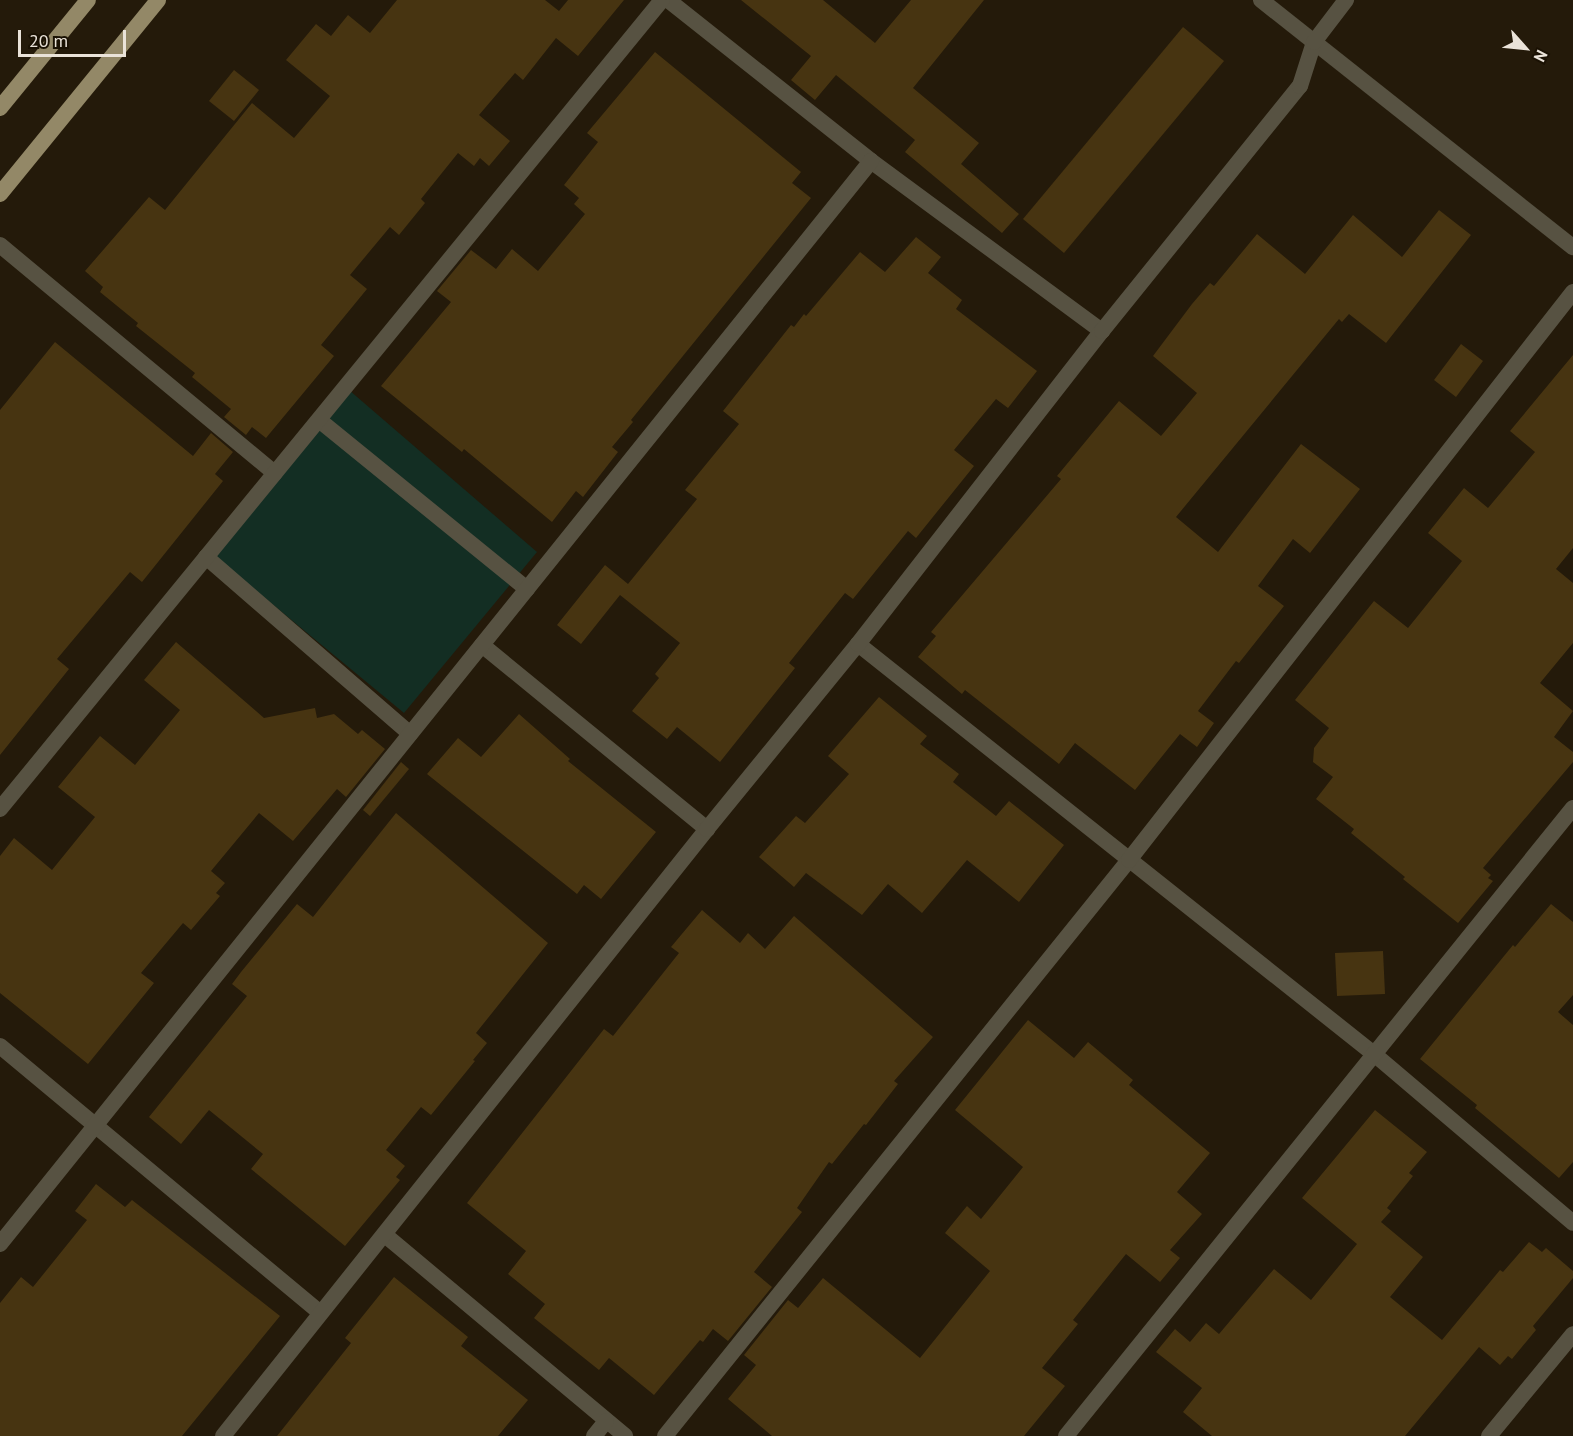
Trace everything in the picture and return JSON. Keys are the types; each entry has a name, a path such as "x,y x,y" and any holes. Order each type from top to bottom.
{"main road":[{"path":"0,108 88,0"},
{"path":"0,194 158,0"}],"street":[{"path":"0,809 662,0"},
{"path":"668,0 871,161 1101,331"},
{"path":"1261,0 1573,247"},
{"path":"223,1436 706,829 858,644 1101,331 1300,86 1314,42 1346,0"},
{"path":"0,1244 871,161"},
{"path":"0,245 275,473"},
{"path":"665,1436 1129,860 1573,292"},
{"path":"319,420 526,589"},
{"path":"206,557 410,734"},
{"path":"858,644 1374,1054 1573,1223"},
{"path":"482,645 706,829"},
{"path":"1066,1436 1573,808"},
{"path":"0,1046 320,1313"},
{"path":"385,1235 625,1436"},
{"path":"1490,1436 1573,1334"},
{"path":"594,1436 606,1421"}],"green space":[{"path":"349,390 537,552 404,713 208,551"}],"building":[{"path":"397,0 545,0 559,11 568,0 624,0 578,56 556,38 523,80 515,73 479,115 510,141 489,166 480,158 474,166 458,153 421,199 425,203 399,235 390,227 350,275 367,289 321,345 334,356 266,438 252,427 246,435 224,417 231,409 192,377 195,373 136,326 138,323 100,292 103,287 85,271 149,197 165,210 252,103 294,138 330,96 286,60 316,24 331,36 348,15 370,33"},
{"path":"741,0 823,0 875,43 911,0 984,0 913,88 979,143 961,164 1019,214 1002,233 905,152 915,140 836,75 815,100 791,80 811,56"},
{"path":"1183,27 1224,61 1064,253 1023,219"},
{"path":"655,52 801,172 792,183 811,198 631,420 633,422 612,447 618,452 583,497 576,491 552,522 464,449 462,452 381,386 451,302 437,291 471,250 496,269 512,249 538,271 585,214 574,204 579,198 564,185 598,142 587,133"},
{"path":"234,70 259,90 234,121 209,101"},
{"path":"1439,210 1471,235 1386,343 1349,314 1342,322 1339,319 1176,517 1218,552 1301,444 1360,489 1310,553 1293,539 1258,586 1284,606 1239,663 1236,661 1198,711 1214,723 1197,747 1180,734 1135,790 1075,743 1059,764 965,690 962,694 918,657 936,636 931,632 1061,479 1057,476 1119,401 1161,436 1197,393 1153,356 1192,304 1210,283 1214,286 1257,234 1305,274 1353,215 1402,257"},
{"path":"916,237 941,257 928,273 962,300 956,309 1037,371 1008,408 996,399 954,450 974,466 916,538 908,531 853,599 845,593 789,663 795,668 720,762 677,727 667,739 632,711 659,678 655,674 680,643 620,595 581,644 557,625 605,565 628,584 697,499 685,490 739,424 723,411 791,325 794,327 804,314 806,316 860,252 885,272"},
{"path":"55,342 193,456 211,433 233,452 215,474 223,481 142,582 130,572 57,659 69,669 0,755 0,410"},
{"path":"1461,344 1483,361 1456,397 1434,380"},
{"path":"1573,355 1573,548 1556,569 1573,583 1573,643 1540,683 1573,711 1554,737 1573,752 1573,762 1483,868 1491,875 1488,878 1493,881 1458,923 1403,879 1405,877 1351,833 1354,829 1316,799 1333,777 1313,762 1314,748 1329,728 1295,700 1374,601 1408,628 1462,561 1428,533 1464,488 1488,508 1535,452 1510,431"},
{"path":"176,642 264,718 315,708 317,718 334,714 358,734 362,730 385,749 346,797 337,789 293,841 259,813 211,871 225,883 216,893 220,896 191,930 183,923 141,973 154,983 88,1064 0,993 0,856 14,838 52,870 95,817 58,787 100,736 135,765 180,710 144,680"},
{"path":"879,697 927,736 920,744 959,774 953,782 996,816 1009,801 1064,845 1019,902 967,860 922,913 888,884 862,915 806,873 794,887 759,857 796,816 805,823 849,774 828,756"},
{"path":"519,714 570,759 568,761 656,832 601,899 584,885 577,894 427,774 458,738 481,757"},
{"path":"401,762 409,769 370,816 363,810"},
{"path":"396,813 548,943 476,1033 487,1043 473,1060 475,1061 431,1115 421,1107 386,1150 405,1166 396,1177 400,1180 345,1246 251,1169 263,1154 209,1110 181,1144 149,1117 247,996 232,984 241,972 297,904 313,917"},
{"path":"1551,904 1573,922 1573,995 1558,1012 1573,1025 1573,1162 1559,1178 1475,1108 1477,1105 1420,1059 1513,945 1515,947"},
{"path":"702,910 740,943 748,933 765,949 794,916 933,1037 894,1081 898,1084 866,1125 864,1124 832,1164 829,1162 797,1208 802,1212 754,1272 772,1287 728,1341 713,1329 703,1342 700,1340 654,1395 609,1358 599,1370 534,1318 545,1304 508,1274 526,1251 467,1203 604,1029 613,1036 679,953 671,947"},
{"path":"1383,951 1385,994 1337,996 1335,953"},
{"path":"1028,1020 1074,1058 1088,1042 1133,1080 1129,1085 1210,1153 1177,1192 1202,1214 1170,1250 1180,1258 1160,1282 1126,1254 1073,1320 1078,1324 1042,1368 1065,1386 1024,1436 772,1436 728,1399 756,1365 744,1355 788,1300 798,1308 823,1278 920,1358 990,1271 945,1233 967,1206 981,1219 1023,1167 955,1110"},
{"path":"1375,1110 1427,1152 1409,1173 1413,1176 1387,1208 1391,1211 1381,1222 1423,1257 1390,1297 1442,1340 1500,1270 1503,1272 1529,1242 1542,1252 1546,1248 1573,1271 1573,1278 1533,1326 1536,1330 1512,1359 1508,1356 1500,1365 1479,1347 1405,1436 1212,1436 1183,1412 1202,1388 1156,1352 1175,1329 1190,1342 1206,1323 1219,1334 1274,1269 1311,1300 1357,1244 1302,1198"},
{"path":"96,1184 125,1207 132,1200 280,1316 182,1436 0,1436 0,1303 21,1277 33,1287 87,1220 75,1211"},
{"path":"394,1277 468,1337 461,1346 528,1400 498,1436 277,1436 351,1343 345,1338"}]}
